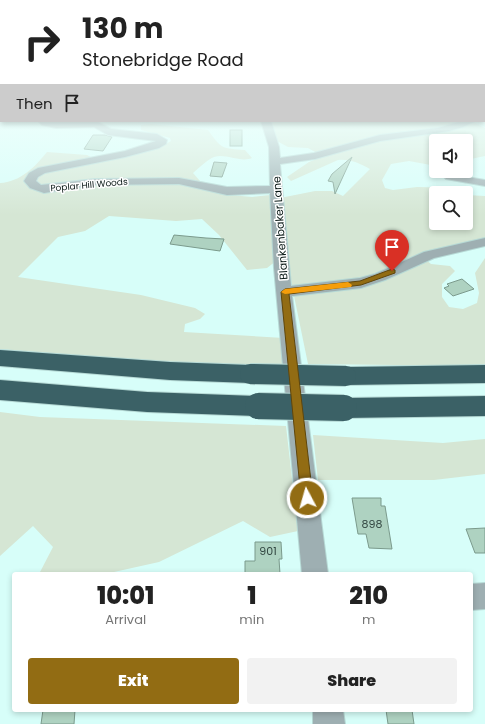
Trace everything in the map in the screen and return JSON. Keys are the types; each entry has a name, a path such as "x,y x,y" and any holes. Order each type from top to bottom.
{"highway":[{"path":"0,358 170,371 250,374 346,376 485,374"},
{"path":"0,390 147,402 258,406 344,408 485,406"}],"street":[{"name":"Poplar Hill Woods","path":"151,148 42,170 33,175 30,181 33,186 44,189 95,182 129,181 179,181 227,191 275,185"},
{"name":"Blankenbaker Lane","path":"273,148 281,268 285,292 315,572"},
{"path":"275,185 298,163 306,159 345,148"},
{"path":"275,161 306,159"},
{"path":"456,178 485,183"},
{"path":"285,292 361,283 380,277 429,255 485,242"},
{"path":"473,597 485,596"},
{"path":"328,712 329,724"}],"green space":[{"path":"159,148 226,148 245,150 252,158 243,159 223,156 214,157 193,173 200,181 220,186 231,195 252,197 270,195 276,261 267,268 247,270 219,235 202,219 176,221 109,216 85,231 58,237 18,277 141,295 195,308 205,314 200,319 185,324 184,332 284,338 284,366 149,361 0,349 0,183 20,177 32,168 47,152 87,155 99,161"},
{"path":"304,148 344,148 319,154 308,148"},
{"path":"351,148 429,148 429,165 409,161 391,164 382,180 385,188 393,190 429,187 429,230 473,230 473,195 485,196 485,239 419,254 431,264 450,266 455,271 442,284 442,297 449,307 463,309 477,303 479,293 475,273 485,258 485,366 308,364 292,286 280,198 315,191 332,191 343,196 370,169 347,160 338,160 291,181 287,177 309,162"},
{"path":"473,148 485,148 485,156 473,159"},
{"path":"0,412 40,417 286,426 298,531 270,537 243,521 159,562 114,572 40,572 53,547 33,526 0,556"},
{"path":"313,435 443,443 485,439 485,474 434,480 318,480"}],"building":[{"path":"85,148 105,148 103,151 84,149"},
{"path":"352,157 335,194 333,182 328,181 332,174"},
{"path":"214,162 227,163 222,177 210,176"},
{"path":"174,235 224,239 220,251 170,244"},
{"path":"462,279 474,289 453,296 444,288 449,286 447,284"},
{"path":"352,498 381,498 381,506 385,506 392,549 369,548 366,534 358,534"},
{"path":"485,528 485,553 475,553 466,529"},
{"path":"255,542 281,542 282,559 279,559 280,572 245,572 245,561 255,561"},
{"path":"43,712 75,712 74,724 41,724"},
{"path":"386,712 412,712 414,724 388,724"}],"slow traffic":[{"path":"285,292 348,285"}],"route":[{"path":"307,498 285,292 361,283 380,277 392,271"}]}
